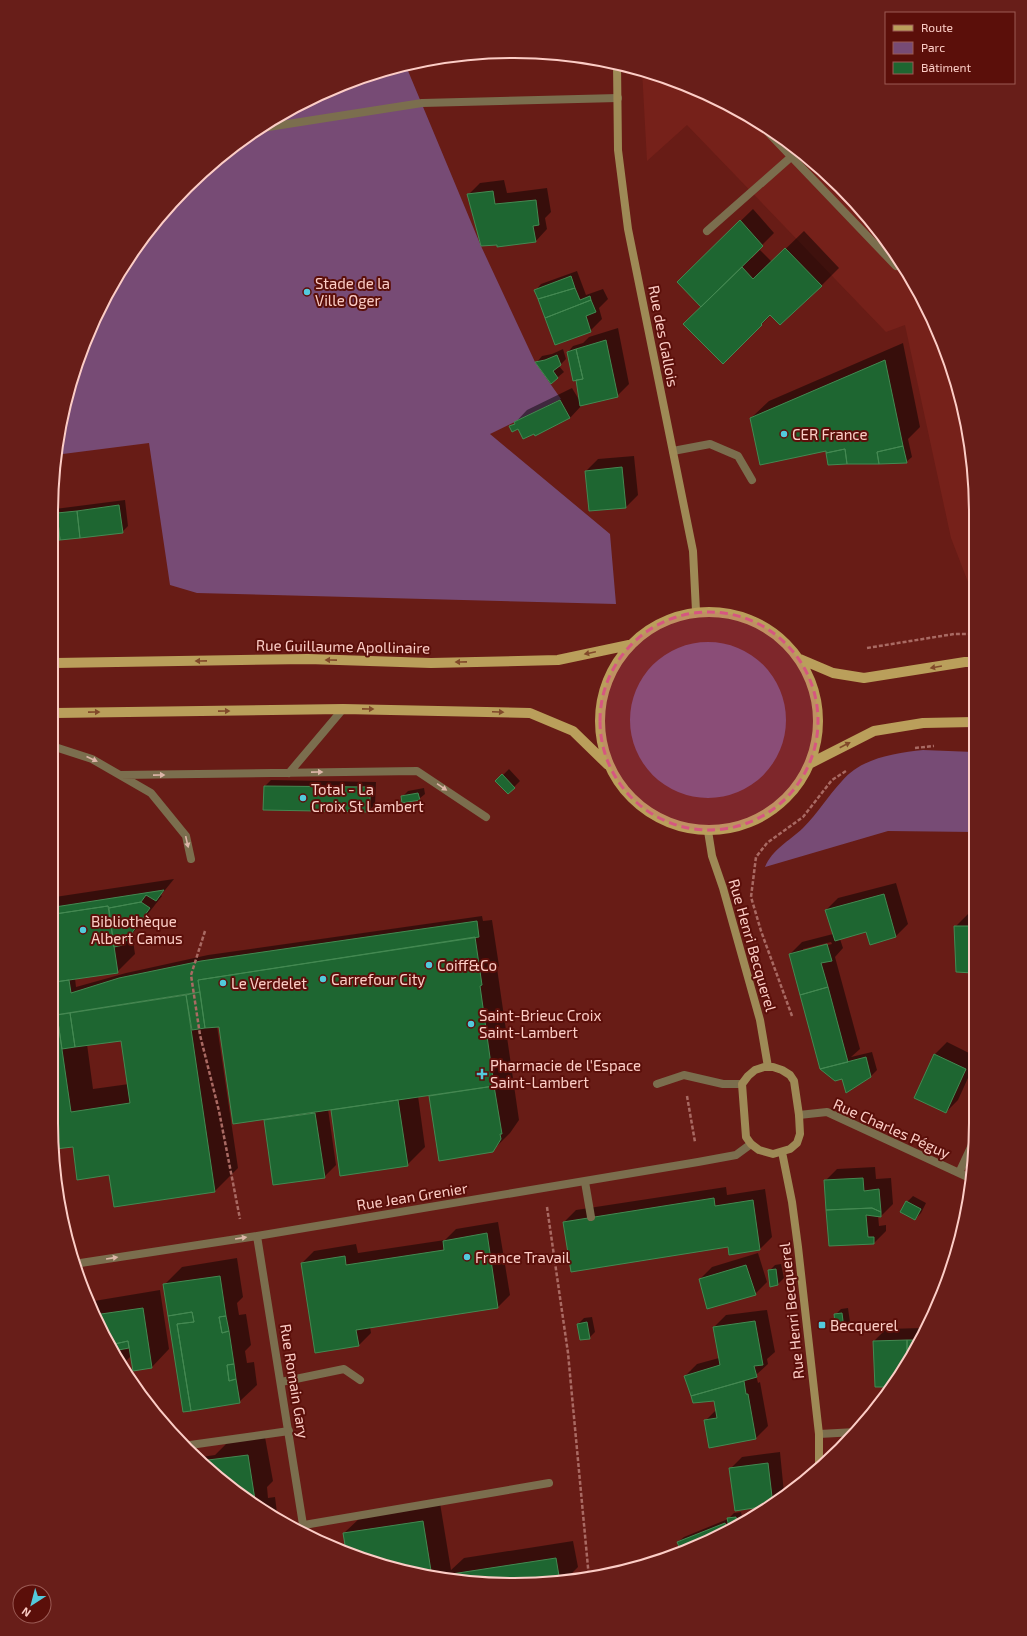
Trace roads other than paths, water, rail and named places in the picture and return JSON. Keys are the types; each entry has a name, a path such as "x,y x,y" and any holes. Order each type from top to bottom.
{"main road":[{"name":"Rue des Gallois","path":"617,71 618,150 628,229 693,551 696,612"},
{"path":"58,713 343,709 530,713 573,731 609,766 626,792 649,813 677,826 708,831 740,826 770,812 794,791 811,763 819,728 815,692 800,659 780,636 754,621 726,612 696,612 671,618 648,629 629,646 610,672 601,703 600,735 609,766"},
{"name":"Rue Guillaume Apollinaire","path":"58,661 308,659 431,662 558,660 629,646"},
{"path":"800,659 833,673 864,678 969,662"},
{"path":"811,763 874,731 923,723 969,722"},
{"name":"Rue Henri Becquerel","path":"708,831 712,856 723,888 760,1020 768,1067"},
{"path":"768,1067 782,1070 790,1075 794,1081 800,1134 796,1143 790,1149 773,1154 766,1153 751,1144 746,1137 742,1084 755,1070 768,1067"},
{"name":"Rue Henri Becquerel","path":"782,1152 792,1202 818,1434 819,1461"}],"street":[{"path":"275,126 422,103 618,98"},
{"path":"777,142 895,265"},
{"path":"707,231 791,157"},
{"path":"673,451 710,444 738,456 752,480"},
{"path":"289,773 343,709"},
{"path":"58,748 92,759 151,793 186,836 191,859"},
{"path":"120,775 418,770 486,817"},
{"path":"657,1084 684,1075 723,1084 742,1084"},
{"name":"Rue Charles Péguy","path":"798,1115 828,1112 966,1176"},
{"name":"Rue Jean Grenier","path":"80,1263 257,1236 698,1162 736,1155 751,1144"},
{"path":"959,1173 968,1154"},
{"path":"585,1182 590,1217"},
{"name":"Rue Romain Gary","path":"257,1236 304,1527"},
{"path":"281,1382 344,1369 360,1380"},
{"path":"191,1445 289,1431"},
{"path":"818,1434 847,1432"},
{"path":"306,1528 550,1483"}],"place":[{"name":"Stade de la Ville Oger","path":"307,292"},
{"name":"CER France","path":"784,434"},
{"name":"Total - La Croix St Lambert","path":"303,798"},
{"name":"Bibliothèque Albert Camus","path":"83,930"},
{"name":"Coiff&Co","path":"429,965"},
{"name":"Carrefour City","path":"323,979"},
{"name":"Le Verdelet","path":"223,983"},
{"name":"Saint-Brieuc Croix Saint-Lambert","path":"471,1024"},
{"name":"Pharmacie de l'Espace Saint-Lambert","path":"482,1074"},
{"name":"France Travail","path":"467,1257"},
{"name":"Becquerel","path":"822,1325"}]}
